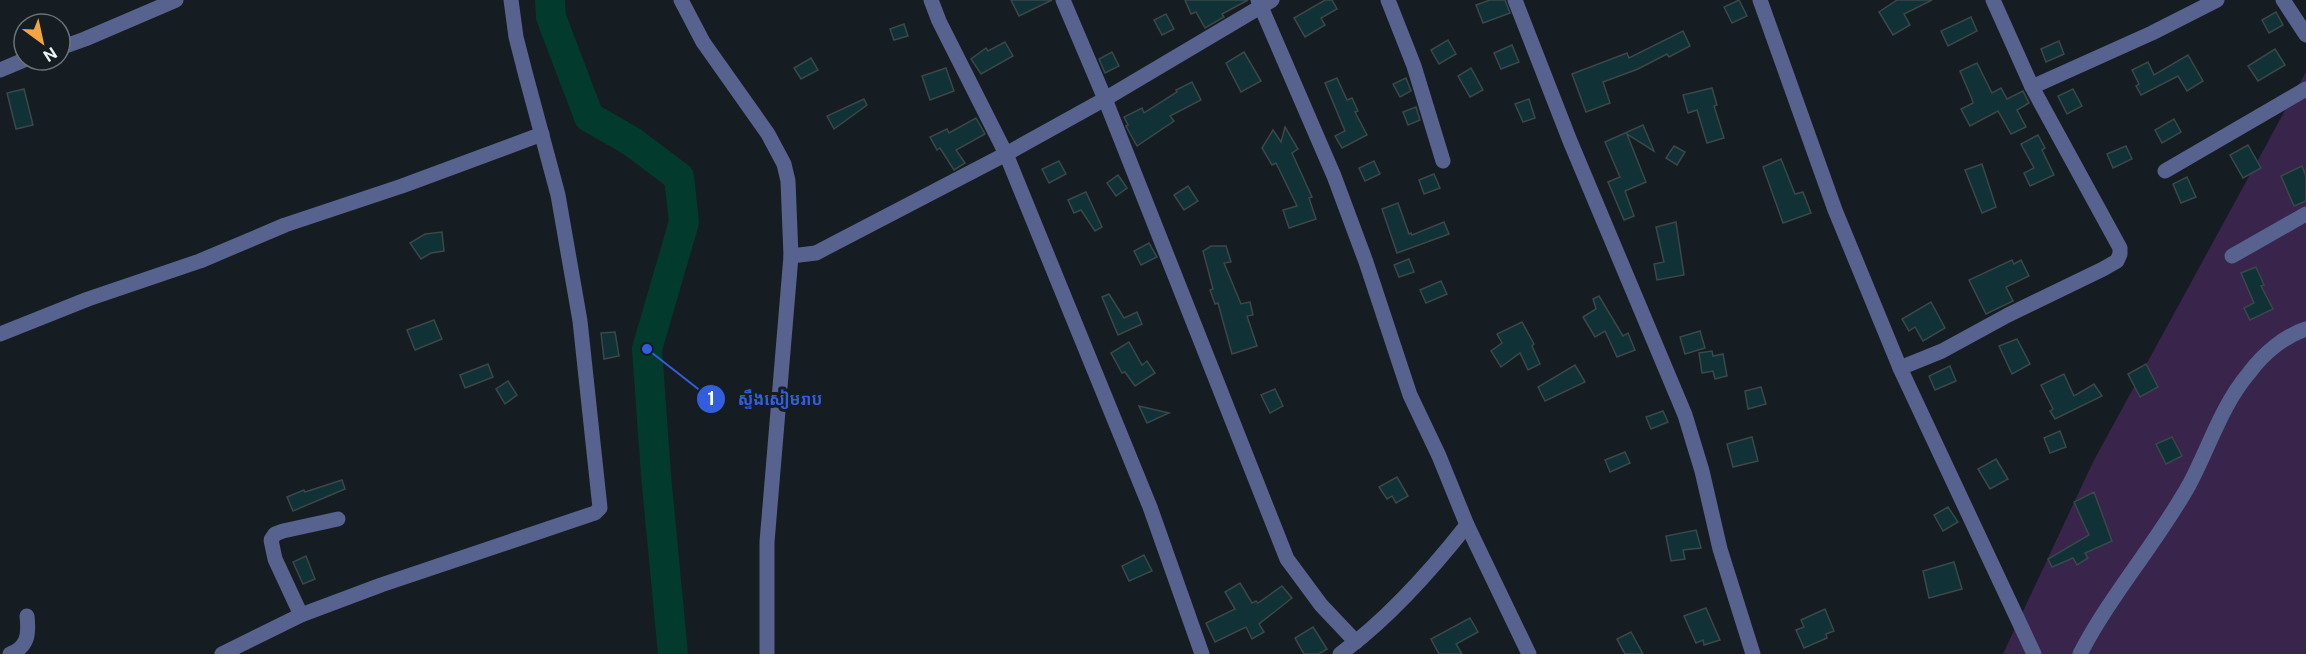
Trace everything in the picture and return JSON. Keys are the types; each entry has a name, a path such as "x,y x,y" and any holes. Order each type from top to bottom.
{"street":[{"path":"72,44 176,0"},
{"path":"222,654 301,615 381,585 595,513 600,508 580,321 558,195 516,37 511,0"},
{"path":"681,0 704,42 768,134 784,164 790,200 791,256 767,542 767,654"},
{"path":"931,0 939,21 1006,154 1150,507 1202,654"},
{"path":"1063,0 1105,99 1287,559 1320,605 1356,642"},
{"path":"1388,0 1414,66 1443,161"},
{"path":"1515,0 1570,141 1685,415 1702,471 1720,549 1753,654"},
{"path":"1760,0 1831,200 1900,368 2034,654"},
{"path":"1900,368 1942,351 2008,315 2082,281 2117,261 2120,254 2120,248 2032,87 1993,0"},
{"path":"2032,87 2072,71 2217,0"},
{"path":"2283,0 2306,35"},
{"path":"791,256 816,253 1006,154 1105,99 1264,2 1366,262 1410,395 1439,456 1467,525 1529,654"},
{"path":"2165,171 2306,89"},
{"path":"0,334 88,299 200,261 285,225 402,186 542,134"},
{"path":"2232,256 2306,214"},
{"path":"2080,654 2094,626 2188,485 2225,410 2248,374 2282,341 2306,329"},
{"path":"301,615 275,559 271,540 275,534 283,531 338,519"},
{"path":"1340,654 1356,642 1433,568 1467,525"},
{"path":"10,654 23,646 27,639 29,632 27,616"}],"shaded area":[{"path":"2306,72 2306,654 2003,654 2093,462"}],"building":[{"path":"1011,0 1052,0 1019,16"},
{"path":"1185,0 1248,0 1222,14 1224,17 1205,28 1196,12 1191,14"},
{"path":"1325,0 1332,0 1337,9 1321,18 1325,25 1305,37 1294,18"},
{"path":"1490,0 1505,0 1510,13 1483,23 1476,5"},
{"path":"1739,0 1747,16 1732,23 1724,7"},
{"path":"1897,0 1932,0 1904,14 1910,25 1893,35 1879,12"},
{"path":"2276,12 2283,25 2269,33 2262,20"},
{"path":"1166,14 1174,29 1162,35 1154,20"},
{"path":"1971,17 1977,31 1948,46 1941,31"},
{"path":"904,24 908,36 894,40 890,29"},
{"path":"1683,31 1690,46 1669,57 1667,54 1638,69 1603,82 1610,103 1586,112 1572,74 1627,53 1629,58"},
{"path":"1448,40 1456,54 1439,64 1431,50"},
{"path":"2059,41 2064,54 2046,62 2041,49"},
{"path":"1005,42 1013,56 981,74 971,59 986,48 988,51"},
{"path":"1512,45 1519,62 1501,69 1494,53"},
{"path":"2275,49 2285,65 2258,81 2248,66"},
{"path":"1112,52 1119,66 1105,73 1099,59"},
{"path":"1244,52 1261,81 1241,92 1226,63"},
{"path":"2188,55 2203,81 2187,91 2178,76 2141,95 2136,86 2139,84 2132,70 2148,62 2154,75"},
{"path":"811,58 818,70 801,79 794,68"},
{"path":"1977,63 1992,93 2001,88 2007,99 2023,91 2029,103 2017,110 2026,127 2011,134 1998,111 1970,126 1961,109 1973,103 1960,71"},
{"path":"946,68 954,91 930,100 922,76"},
{"path":"1471,68 1483,90 1470,97 1458,76"},
{"path":"1337,78 1347,100 1352,98 1358,111 1355,112 1367,135 1342,148 1335,136 1345,131 1325,83"},
{"path":"1406,78 1411,91 1400,97 1393,84"},
{"path":"1192,82 1201,100 1170,116 1174,121 1137,146 1126,126 1128,125 1124,117 1142,108 1144,113 1177,92 1176,90"},
{"path":"1712,88 1717,105 1714,106 1724,138 1707,143 1697,110 1688,113 1683,95"},
{"path":"24,89 33,125 16,129 7,93"},
{"path":"2073,89 2082,106 2067,114 2058,96"},
{"path":"864,99 867,105 834,129 827,116"},
{"path":"1529,99 1535,118 1523,122 1515,104"},
{"path":"1416,107 1420,120 1408,125 1403,112"},
{"path":"976,118 985,134 956,150 965,163 954,170 940,148 937,150 930,137 947,129 949,133"},
{"path":"2174,119 2181,132 2162,143 2155,130"},
{"path":"1643,125 1654,151 1627,134 1646,182 1625,191 1634,216 1624,220 1608,182 1620,177 1605,142"},
{"path":"1285,127 1298,149 1292,153 1312,197 1309,198 1316,219 1289,228 1283,210 1297,206 1276,163 1272,165 1262,148 1273,130 1281,142"},
{"path":"2038,135 2045,148 2042,150 2054,175 2030,186 2024,173 2034,168 2021,144"},
{"path":"2248,145 2261,168 2243,178 2230,155"},
{"path":"1674,146 1685,152 1677,165 1666,158"},
{"path":"2126,146 2132,159 2113,168 2107,154"},
{"path":"1781,159 1795,194 1803,192 1811,213 1783,223 1763,167"},
{"path":"1059,161 1066,174 1049,183 1042,169"},
{"path":"1374,161 1380,174 1365,181 1359,168"},
{"path":"1982,164 1996,207 1982,213 1965,170"},
{"path":"2302,166 2306,176 2306,201 2294,206 2281,176"},
{"path":"1434,174 1440,188 1424,194 1419,180"},
{"path":"1118,175 1127,188 1116,196 1107,183"},
{"path":"2187,177 2196,197 2181,203 2173,184"},
{"path":"1188,186 1198,201 1184,210 1174,195"},
{"path":"1086,192 1102,227 1095,231 1081,210 1074,213 1068,200"},
{"path":"1398,203 1409,234 1412,235 1444,222 1449,234 1397,253 1382,209"},
{"path":"1676,222 1684,275 1657,280 1654,264 1664,262 1656,227"},
{"path":"442,232 444,251 431,253 421,259 410,243 425,234"},
{"path":"1149,243 1157,257 1141,265 1134,251"},
{"path":"1211,246 1226,246 1231,262 1224,263 1241,304 1250,302 1253,315 1247,316 1257,346 1232,354 1218,303 1215,304 1210,290 1213,289 1203,251"},
{"path":"1409,259 1414,272 1399,277 1394,265"},
{"path":"2012,260 2014,264 2021,260 2029,276 2006,287 2013,301 1986,314 1969,280"},
{"path":"2256,267 2264,285 2261,286 2273,309 2250,320 2244,308 2254,303 2241,273"},
{"path":"1441,281 1447,294 1426,303 1420,290"},
{"path":"1109,294 1124,318 1137,312 1142,324 1118,335 1102,297"},
{"path":"1599,296 1623,336 1628,333 1635,350 1617,357 1605,331 1595,337 1583,317 1596,309 1593,299"},
{"path":"1931,302 1945,328 1923,341 1915,327 1909,331 1902,319"},
{"path":"434,320 442,339 415,350 407,330"},
{"path":"1522,322 1534,344 1532,346 1540,364 1528,370 1520,353 1501,367 1491,351 1502,343 1497,334"},
{"path":"1700,331 1705,348 1685,354 1680,337"},
{"path":"615,332 619,356 604,359 601,333"},
{"path":"2017,339 2030,364 2012,374 1999,346"},
{"path":"1129,342 1142,365 1147,361 1155,373 1135,386 1125,372 1122,373 1111,353"},
{"path":"1712,351 1713,356 1723,354 1727,376 1715,379 1713,371 1702,373 1699,353"},
{"path":"488,364 493,377 465,388 460,375"},
{"path":"2146,364 2158,387 2140,397 2128,374"},
{"path":"1575,365 1585,382 1545,401 1538,387"},
{"path":"1950,366 1956,381 1935,390 1929,376"},
{"path":"2064,374 2074,396 2094,384 2102,396 2055,419 2050,411 2053,409 2041,385"},
{"path":"508,381 517,395 505,404 496,389"},
{"path":"1761,387 1766,404 1748,409 1745,391"},
{"path":"1275,389 1283,406 1270,413 1261,395"},
{"path":"1139,406 1169,413 1147,423"},
{"path":"1663,411 1668,422 1651,429 1646,417"},
{"path":"2060,431 2066,447 2050,453 2044,438"},
{"path":"1752,437 1758,461 1733,467 1727,444"},
{"path":"2172,437 2182,456 2166,464 2156,444"},
{"path":"1625,452 1630,463 1610,472 1605,460"},
{"path":"1996,459 2008,479 1990,489 1978,469"},
{"path":"1397,477 1408,496 1396,503 1392,496 1387,499 1379,487"},
{"path":"342,480 345,489 293,511 287,497"},
{"path":"2094,492 2112,541 2085,553 2088,558 2077,565 2073,558 2052,567 2048,559 2089,535 2074,502"},
{"path":"1948,507 1958,522 1943,531 1934,515"},
{"path":"1696,530 1701,548 1683,550 1685,559 1671,561 1666,536"},
{"path":"1144,555 1152,571 1129,581 1122,566"},
{"path":"306,556 315,579 303,584 293,562"},
{"path":"1954,562 1962,589 1929,598 1923,571"},
{"path":"1240,583 1252,603 1256,601 1258,603 1282,586 1292,598 1259,624 1264,632 1252,639 1246,627 1215,642 1206,623 1235,609 1225,592"},
{"path":"1706,608 1720,640 1704,645 1703,640 1696,643 1684,616"},
{"path":"1825,609 1834,631 1826,634 1827,638 1804,648 1796,630 1804,627 1801,620"},
{"path":"1470,618 1478,632 1456,644 1462,654 1439,654 1431,639"},
{"path":"1313,627 1327,649 1319,654 1304,654 1295,638"},
{"path":"1631,632 1643,654 1625,654 1617,639"}],"waterway":[{"path":"550,0 551,17 589,117 631,141 679,177 684,222 647,349 673,654"}],"place":[{"name":"ស្ទឹងសៀមរាប","path":"647,349"}]}
